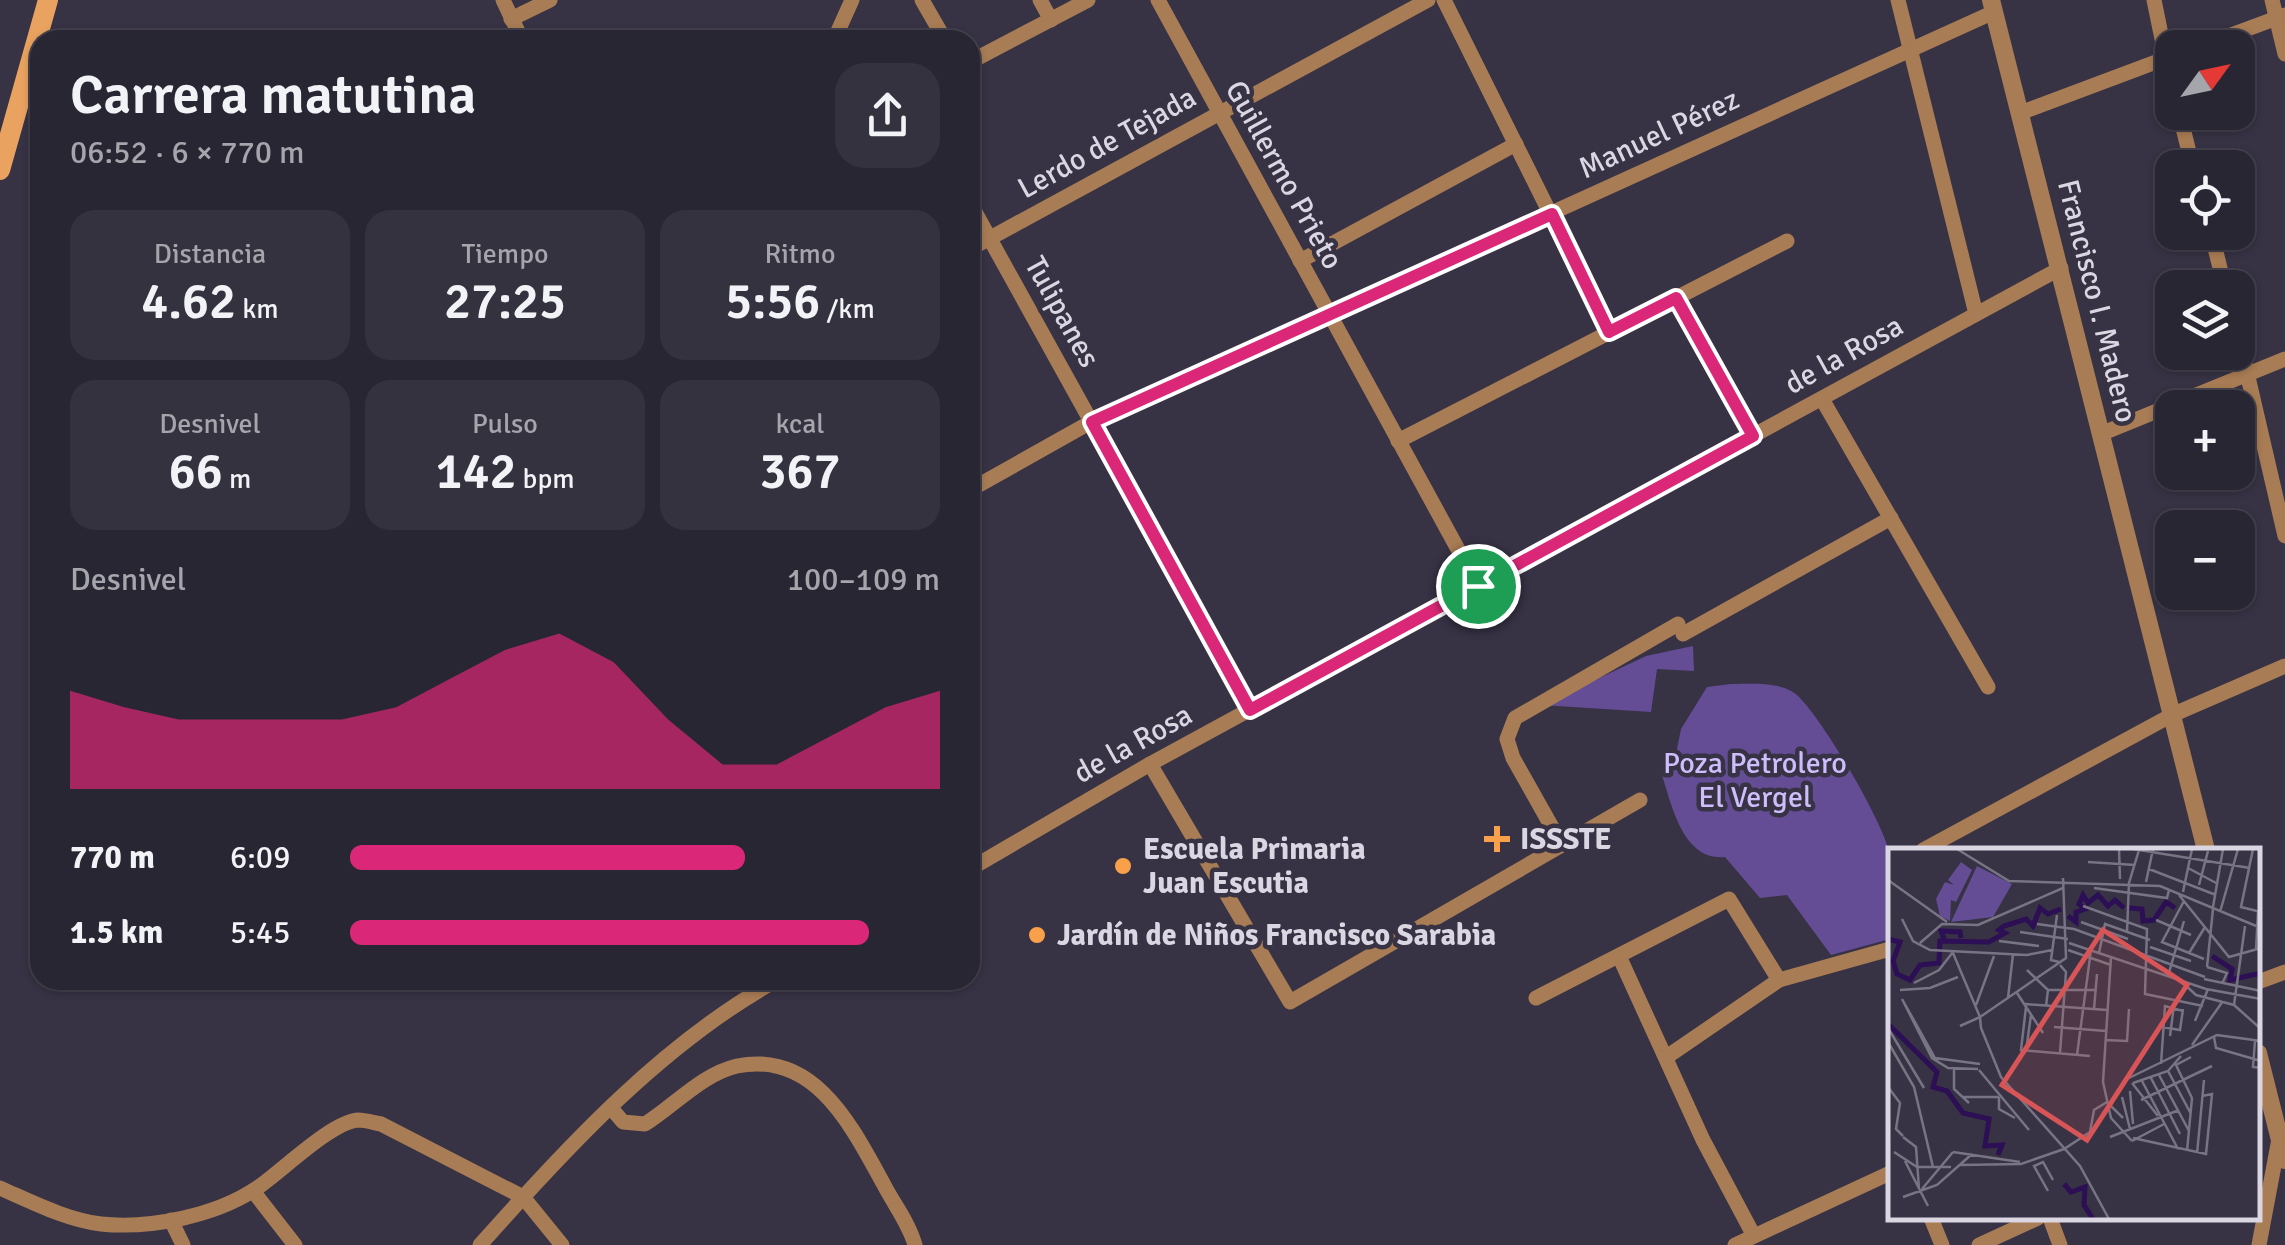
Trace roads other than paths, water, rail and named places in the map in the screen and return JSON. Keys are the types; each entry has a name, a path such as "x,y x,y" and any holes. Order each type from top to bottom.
{"main road":[{"path":"40,30 48,0"},
{"path":"0,170 30,64"}],"street":[{"path":"503,0 517,30"},
{"path":"511,19 550,0"},
{"path":"838,30 852,0"},
{"path":"922,0 939,30"},
{"path":"1040,0 1051,20"},
{"path":"980,57 1088,0"},
{"name":"Guillermo Prieto","path":"1158,0 1478,586"},
{"name":"Lerdo de Tejada","path":"980,244 1428,0"},
{"path":"1444,0 1609,332"},
{"path":"1898,0 1976,314"},
{"path":"2154,0 2162,30"},
{"path":"2272,0 2280,16 2285,54"},
{"name":"Manuel Pérez","path":"980,484 1092,422 1909,50 1992,6"},
{"name":"Francisco I. Madero","path":"1992,6 2205,848"},
{"path":"2243,30 2280,16"},
{"path":"2020,113 2155,63"},
{"path":"1300,261 1516,144"},
{"name":"Tulipanes","path":"980,220 1250,710"},
{"path":"1398,441 1787,241"},
{"name":"de la Rosa","path":"980,862 1150,764 2061,268"},
{"path":"1676,298 1753,436"},
{"path":"2103,433 2285,359"},
{"path":"2247,370 2285,536"},
{"path":"1822,398 1988,687"},
{"path":"1562,846 1512,758 1507,739 1514,718 1891,518"},
{"path":"1927,848 2172,715 2285,666"},
{"path":"1150,764 1290,1002 1640,800"},
{"path":"1536,998 1729,899 1779,980"},
{"path":"1668,1056 1779,980 1888,950"},
{"path":"1619,956 1668,1056 1703,1140 1754,1236"},
{"path":"2260,981 2285,972"},
{"path":"480,1245 523,1196 702,1026 761,990"},
{"path":"2260,1062 2285,1160"},
{"path":"612,1109 624,1122 645,1124 714,1075 737,1066 764,1065 802,1076 825,1091 851,1126 915,1245"},
{"path":"0,1188 49,1210 102,1224 170,1220 222,1206 253,1191 338,1128 357,1120 381,1124 523,1196 562,1245"},
{"path":"2260,1245 2279,1139"},
{"path":"1734,1245 1888,1173"},
{"path":"253,1191 295,1245"},
{"path":"170,1220 183,1245"},
{"path":"1932,1220 1942,1245"},
{"path":"1979,1245 2034,1220"},
{"path":"2051,1220 2060,1245"}],"place":[{"name":"ISSSTE","path":"1497,839"},
{"name":"Escuela Primaria Juan Escutia","path":"1123,866"},
{"name":"Jardín de Niños Francisco Sarabia","path":"1037,935"}],"park label":[{"name":"Poza Petrolero El Vergel","path":"1755,780"}]}
